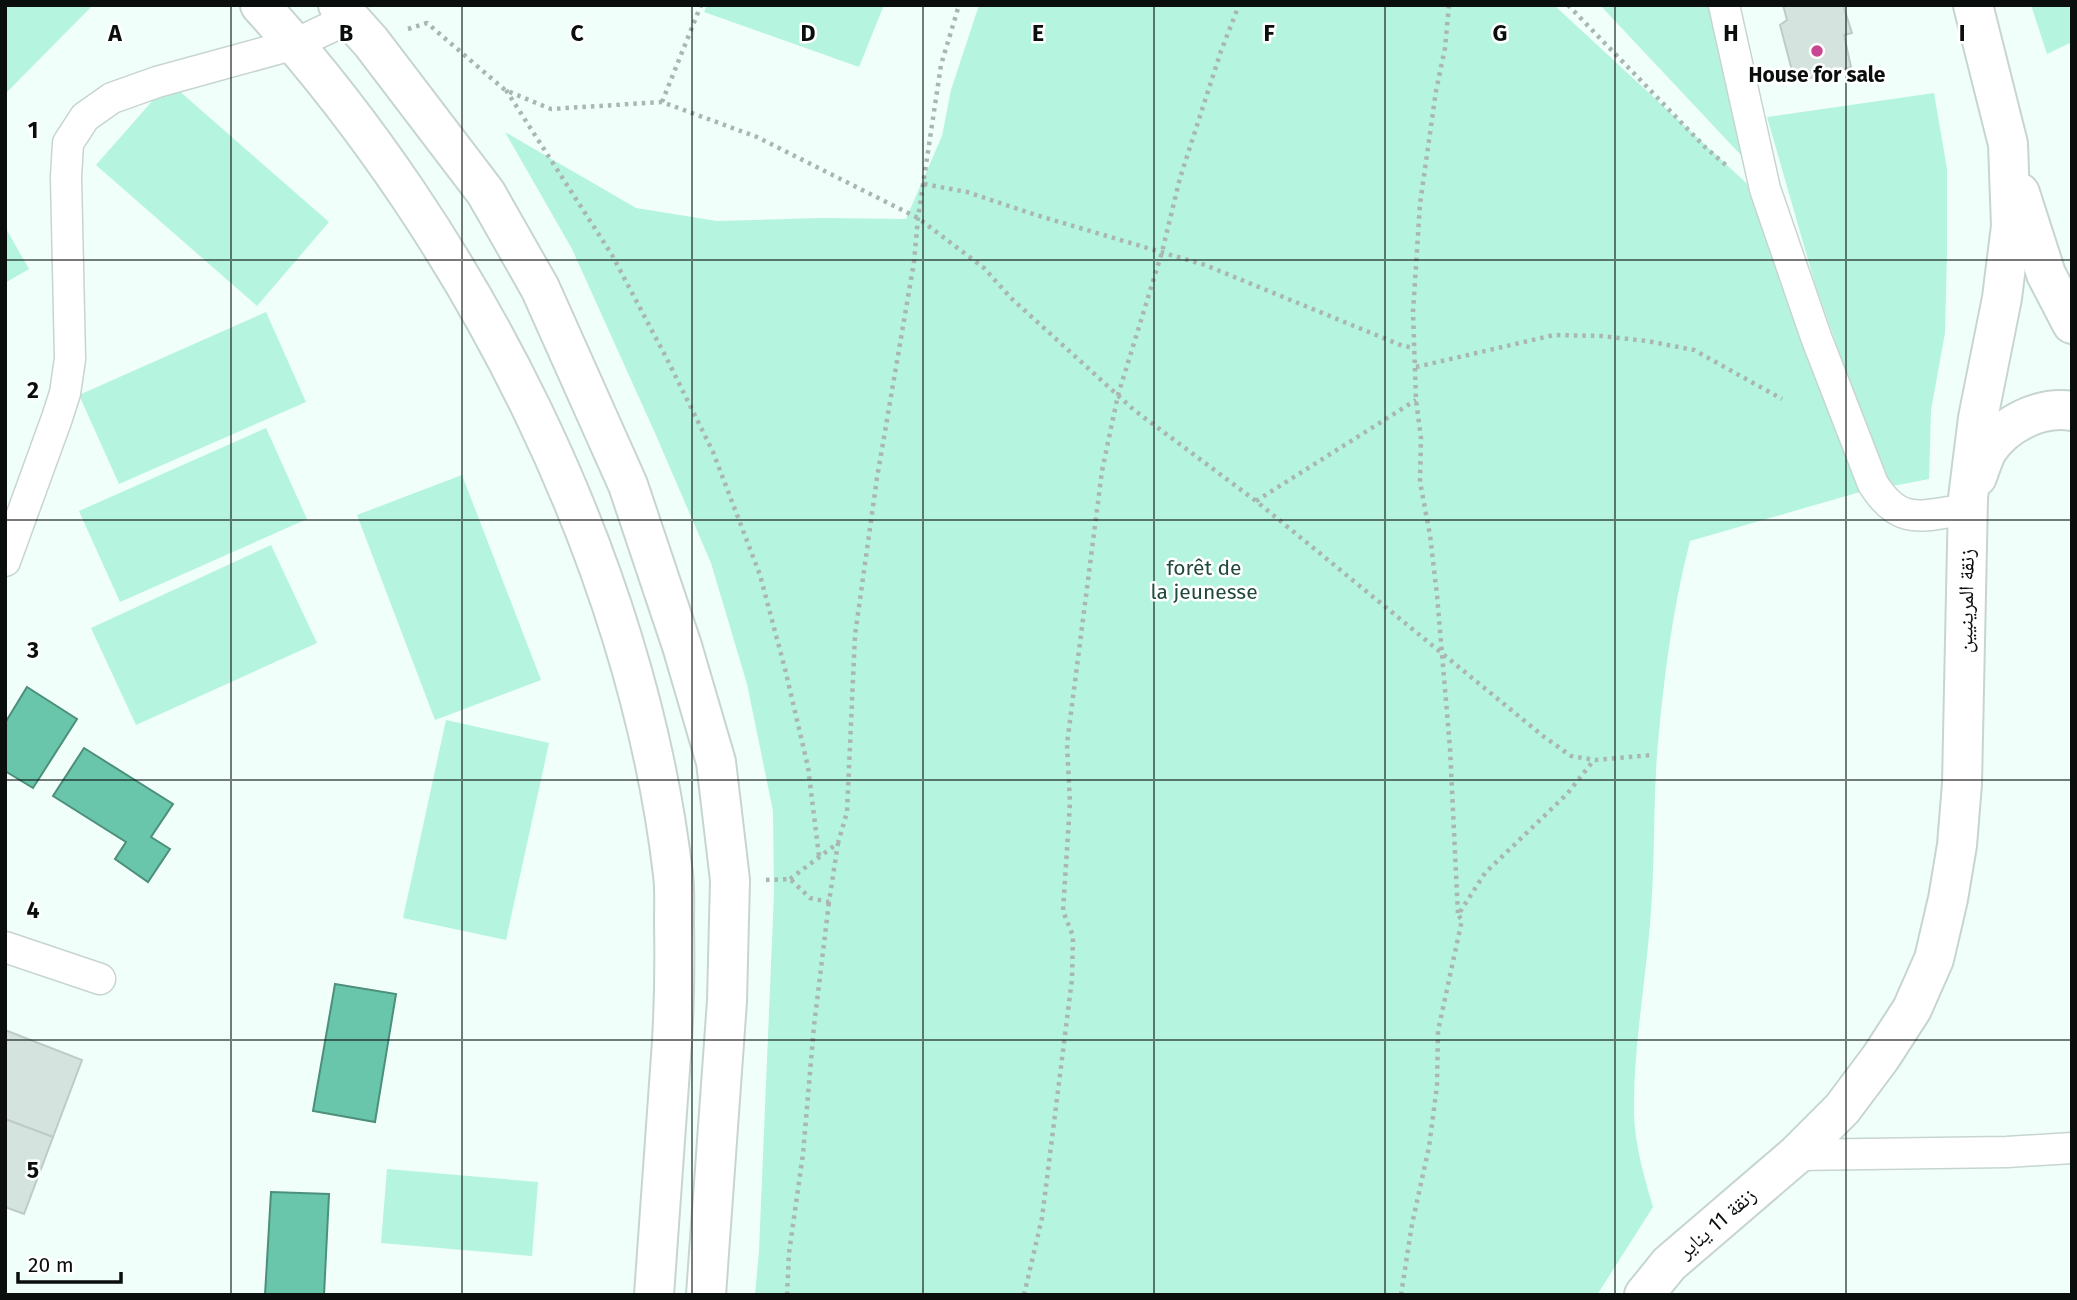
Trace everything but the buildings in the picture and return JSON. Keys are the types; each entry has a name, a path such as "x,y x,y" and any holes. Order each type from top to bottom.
{"main road":[{"path":"260,5 295,44 400,182 476,305 524,392 566,483 616,617 656,765 674,877 676,993 654,1295"},
{"name":"زنقة المرينيين","path":"1796,1155 1842,1109 1881,1057 1912,1009 1934,959 1958,845 1962,783 1968,503 1978,418 2002,298 2011,226 2008,144 1973,5"},
{"path":"353,22 486,193 540,288 628,485 682,646 716,762 730,880 727,1001 706,1295"},
{"path":"2008,144 2025,213 2046,274 2072,324"},
{"path":"1968,503 1987,451 2007,429 2032,415 2072,411"},
{"name":"زنقة 11 يناير","path":"1644,1295 1669,1264 1796,1155"}],"street":[{"path":"1724,5 1756,152 1771,207 1812,325 1873,485 1884,501 1896,511 1910,516 1968,503"},
{"path":"5,561 65,393 70,359 66,177 68,143 85,117 113,98 157,82 295,44 353,22"},
{"path":"5,947 100,979"},
{"path":"1796,1155 1994,1153 2072,1148"}],"path":[{"path":"662,102 701,5"},
{"path":"787,1295 789,1253 803,1154 814,1026 829,902 838,843 847,812 855,635 877,478 914,262 941,65 959,5"},
{"path":"1024,1295 1042,1218 1072,979 1073,936 1063,911 1070,803 1067,744 1102,471 1118,395 1162,252 1180,178 1220,51 1239,5"},
{"path":"1401,1295 1412,1224 1429,1147 1437,1086 1438,1031 1462,920 1458,915 1450,748 1430,535 1420,482 1422,438 1416,400 1413,312 1420,204 1445,48 1449,5"},
{"path":"1568,5 1706,148 1771,207"},
{"path":"353,22 428,23 505,90 612,255 713,452 760,575 808,767 819,856"},
{"path":"505,90 551,109 662,102 757,137 918,218 984,268 1011,298 1118,395 1256,501 1542,736 1571,756 1595,760 1653,755"},
{"path":"924,184 967,192 1205,265 1390,341 1415,348"},
{"path":"1416,367 1555,335 1601,336 1694,350 1782,399"},
{"path":"1256,501 1416,400"},
{"path":"1458,915 1485,873 1567,794 1595,760"},
{"path":"775,880 790,879 838,843"},
{"path":"790,879 810,898 829,902"}],"green space":[{"path":"5,5 93,5 5,94"},
{"path":"707,5 884,5 859,67 704,12"},
{"name":"forêt de la jeunesse","path":"979,5 1554,5 1782,216 1840,437 1860,492 1690,541 1673,620 1662,701 1657,755 1652,903 1635,1066 1636,1137 1653,1207 1597,1295 755,1295 774,893 773,811 747,684 711,563 655,433 572,249 505,132 636,208 717,221 906,219 942,136 951,90"},
{"path":"1600,5 1720,5 1754,169"},
{"path":"2031,5 2072,5 2072,42 2047,54"},
{"path":"169,82 329,222 257,306 96,165"},
{"path":"1934,93 1947,169 1947,252 1945,333 1931,410 1929,479 1887,487 1815,284 1767,117"},
{"path":"5,227 29,269 5,283"},
{"path":"266,312 306,402 119,484 79,395"},
{"path":"266,428 307,519 120,602 79,511"},
{"path":"462,475 541,680 435,720 357,515"},
{"path":"271,545 317,643 136,725 91,628"},
{"path":"446,720 549,743 506,940 403,918"},
{"path":"387,1169 538,1182 532,1256 381,1243"}],"shaded area":[{"path":"27,687 77,719 33,788 5,771 5,723"},
{"path":"84,748 173,804 151,837 170,849 148,882 115,859 126,842 53,796"},
{"path":"335,984 396,994 375,1122 313,1111"},
{"path":"271,1192 329,1194 324,1295 265,1295"}],"place":[{"name":"House for sale","path":"1817,51"}]}
